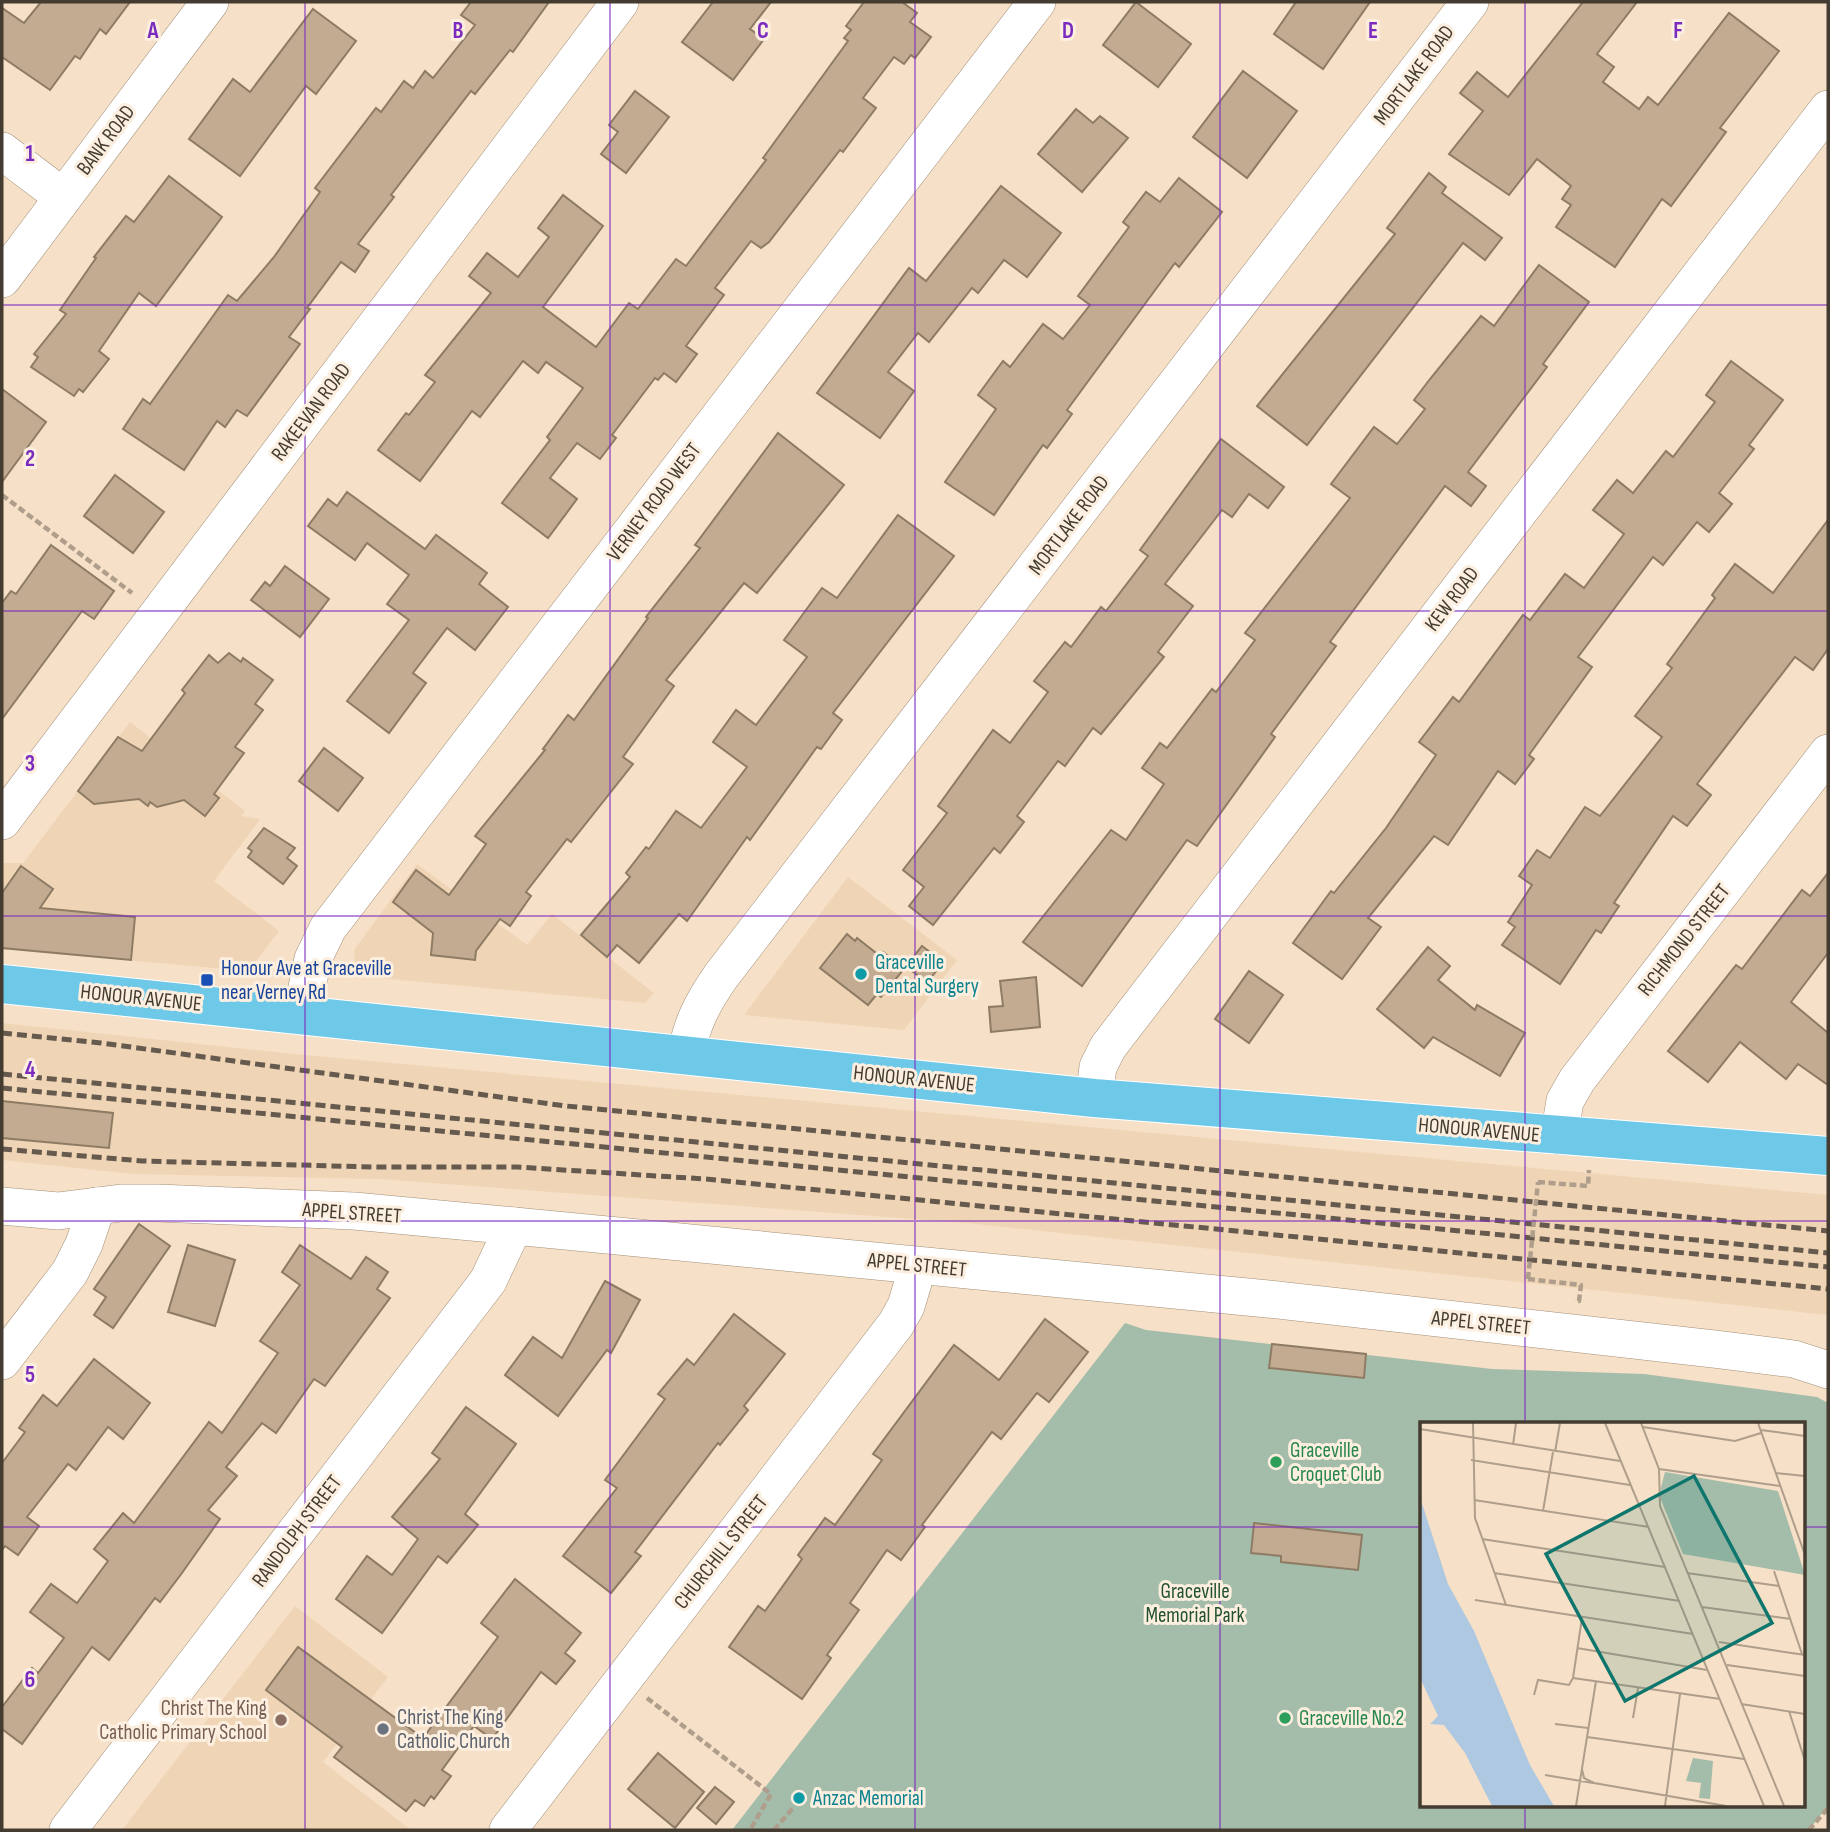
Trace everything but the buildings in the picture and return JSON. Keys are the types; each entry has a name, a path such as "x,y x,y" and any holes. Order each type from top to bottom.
{"main road":[{"name":"HONOUR AVENUE","path":"2,984 1094,1098 1828,1156"}],"street":[{"name":"BANK ROAD","path":"2,279 211,2"},
{"name":"RAKEEVAN ROAD","path":"2,821 620,2"},
{"name":"MORTLAKE ROAD","path":"686,1056 692,1026 705,998 721,976 1470,2"},
{"name":"VERNEY ROAD WEST","path":"301,1016 313,959 328,928 1024,6"},
{"name":"KEW ROAD","path":"1094,1098 1098,1067 1108,1048 1828,109"},
{"path":"2,151 63,197"},
{"name":"RICHMOND STREET","path":"1559,1136 1565,1101 1577,1080 1828,753"},
{"name":"APPEL STREET","path":"2,1206 58,1211 138,1202 354,1211 1255,1298 1794,1359 1828,1370"},
{"path":"2,1361 70,1272 84,1244 97,1206"},
{"name":"RANDOLPH STREET","path":"68,1830 488,1281 514,1226"},
{"name":"CHURCHILL STREET","path":"508,1830 896,1324 906,1306 918,1266"}],"path":[{"path":"2,495 132,593"},
{"path":"1581,1285 1528,1279 1538,1182 1588,1186 1589,1170"},
{"path":"623,1680 771,1794 750,1830"},
{"path":"774,1830 793,1808"},
{"path":"1809,1830 1828,1808"}],"shaded area":[{"path":"130,722 245,811 241,816 260,819 214,881 279,931 248,971 2,949 2,866 4,863 23,863"},
{"path":"417,864 527,945 552,914 654,993 645,1003 369,977 355,966 354,950"},
{"path":"848,877 957,960 904,1030 744,1015"},
{"path":"2,1023 294,1054 1828,1195 1828,1315 967,1223 379,1179 133,1174 2,1160"},
{"name":"Christ The King Catholic Primary School","path":"295,1606 388,1677 323,1762 411,1830 122,1830"}],"green space":[{"name":"Graceville Memorial Park","path":"1125,1323 1146,1330 1492,1369 1644,1374 1817,1397 1828,1403 1828,1806 1809,1830 732,1830"}],"railway":[{"path":"2,1033 101,1043 566,1106 1828,1231"},
{"path":"2,1074 1828,1253"},
{"path":"2,1088 1828,1267"},
{"path":"2,1149 142,1161 375,1167 517,1167 705,1179 1828,1289"}],"place":[{"name":"Graceville Dental Surgery","path":"861,974"},
{"name":"Honour Ave at Graceville near Verney Rd","path":"207,980"},
{"name":"Graceville Croquet Club","path":"1276,1462"},
{"name":"Graceville No.2","path":"1285,1718"},
{"name":"Christ The King Catholic Primary School","path":"281,1720"},
{"name":"Christ The King Catholic Church","path":"383,1729"},
{"name":"Anzac Memorial","path":"799,1798"}]}
